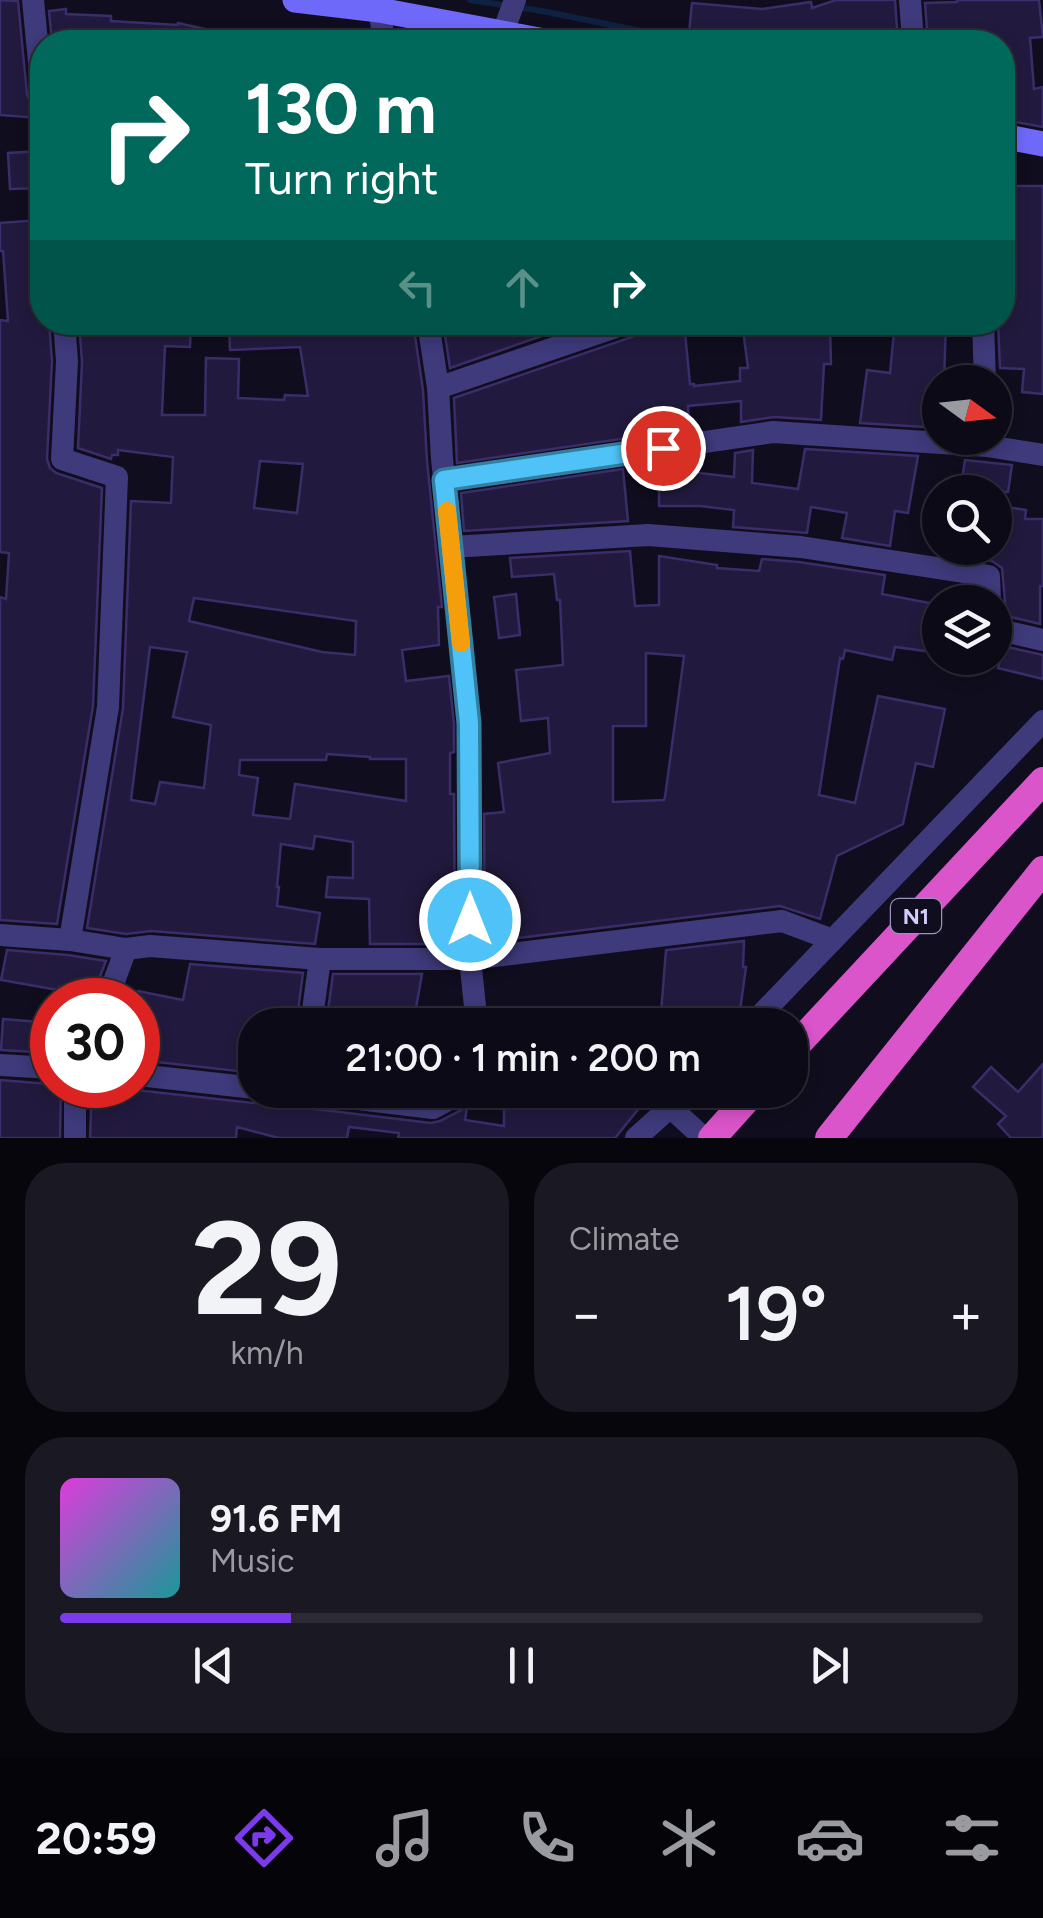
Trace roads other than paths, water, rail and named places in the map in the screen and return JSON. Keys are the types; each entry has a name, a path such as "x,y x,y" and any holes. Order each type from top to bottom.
{"highway":[{"name":"N1","path":"808,1033 1043,781"},
{"path":"830,1138 1043,870"},
{"path":"712,1138 740,1108"}],"main road":[{"path":"302,1 378,5 494,30"},
{"path":"1015,139 1043,144"}],"street":[{"path":"33,0 36,30"},
{"path":"504,30 515,0"},
{"path":"910,0 912,30"},
{"path":"378,5 382,30"},
{"path":"65,335 62,459 117,478 108,707 70,940"},
{"path":"430,335 469,723 470,959 475,1008"},
{"path":"438,388 592,335"},
{"path":"983,335 984,365"},
{"path":"444,480 773,432 922,439"},
{"path":"1012,448 1043,455"},
{"path":"451,548 648,536 801,548 989,576 989,585"},
{"path":"1012,633 1043,640"},
{"path":"767,1008 1043,721"},
{"path":"0,935 126,949 150,946 320,958 470,959 782,921 833,940"},
{"path":"116,978 126,949"},
{"path":"313,1008 320,958"},
{"path":"0,1065 30,1067"},
{"path":"160,1077 238,1086"},
{"path":"74,1138 75,1108"},
{"path":"636,1138 671,1108 704,1138"}],"waterway":[{"path":"470,0 636,30"}]}
